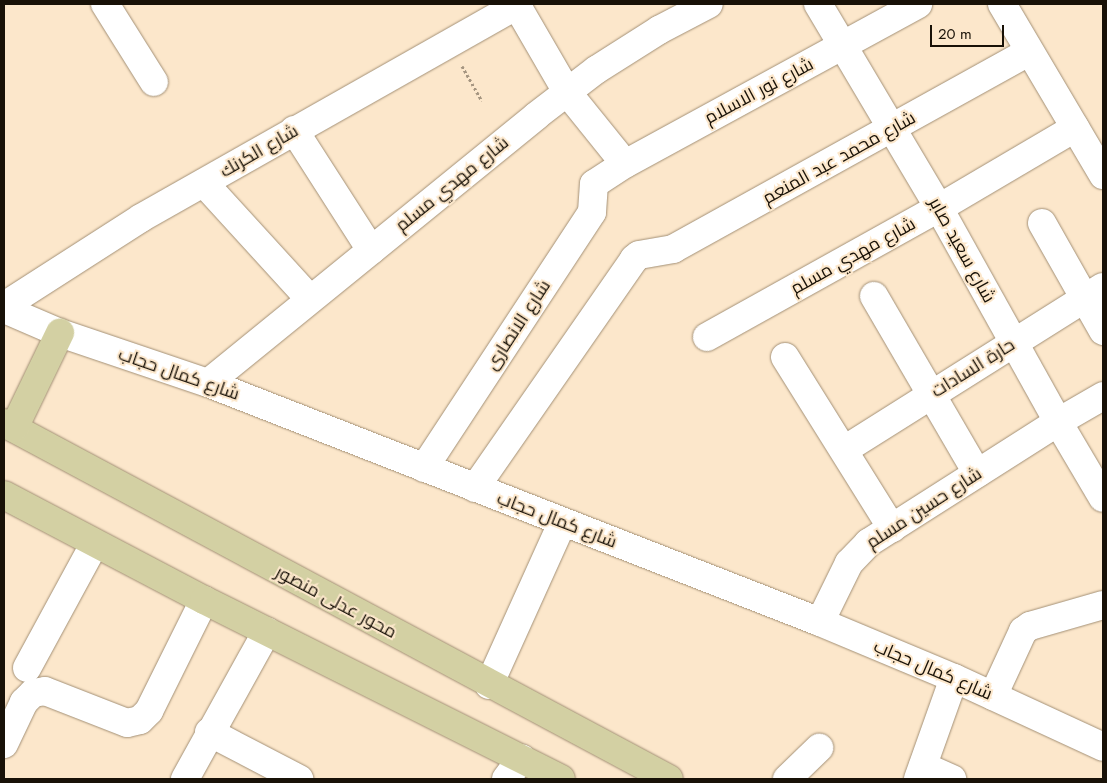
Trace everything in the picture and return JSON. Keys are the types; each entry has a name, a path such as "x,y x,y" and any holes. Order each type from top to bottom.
{"main road":[{"path":"9,426 60,333"},
{"name":"محور عدلى منصور","path":"9,426 489,685 669,779"},
{"path":"4,495 267,631 514,769 561,779"}],"street":[{"path":"105,4 154,82"},
{"path":"517,4 567,92 625,164"},
{"name":"شارع الكرنك","path":"4,308 141,218 294,130 450,44 517,4"},
{"name":"شارع مهدي مسلم","path":"208,383 596,70 659,30 709,4"},
{"name":"شارع سعيد صابر","path":"818,4 939,208 1058,422 1103,498"},
{"name":"شارع نور الاسلام","path":"600,178 918,4"},
{"path":"1010,7 1030,52 1103,173"},
{"name":"شارع محمد عبد المنعم","path":"475,488 629,264 639,255 673,249 1030,52"},
{"name":"شارع مهدي مسلم","path":"708,337 939,208 1075,128"},
{"path":"294,130 371,250"},
{"name":"شارع الانصارى","path":"424,468 592,212 594,184 600,178"},
{"path":"204,183 310,299"},
{"path":"1042,224 1094,292 1103,331"},
{"name":"حارة السادات","path":"844,450 1094,292"},
{"path":"874,296 977,473"},
{"name":"شارع كمال حجاب","path":"4,308 60,333 208,383 562,523 820,622 954,678 1103,747"},
{"path":"785,357 892,528"},
{"name":"شارع حسين مسلم","path":"820,622 849,563 868,543 1058,422 1103,396"},
{"path":"489,685 562,523"},
{"path":"27,668 96,543"},
{"path":"4,744 24,702 33,693 45,691 128,723 140,720 150,711 204,600"},
{"path":"993,696 1023,631 1030,626 1103,604"},
{"path":"184,779 267,631"},
{"path":"952,779 921,773 954,678"},
{"path":"210,732 299,779"},
{"path":"787,779 819,748"}],"path":[{"path":"450,44 482,101"}]}
